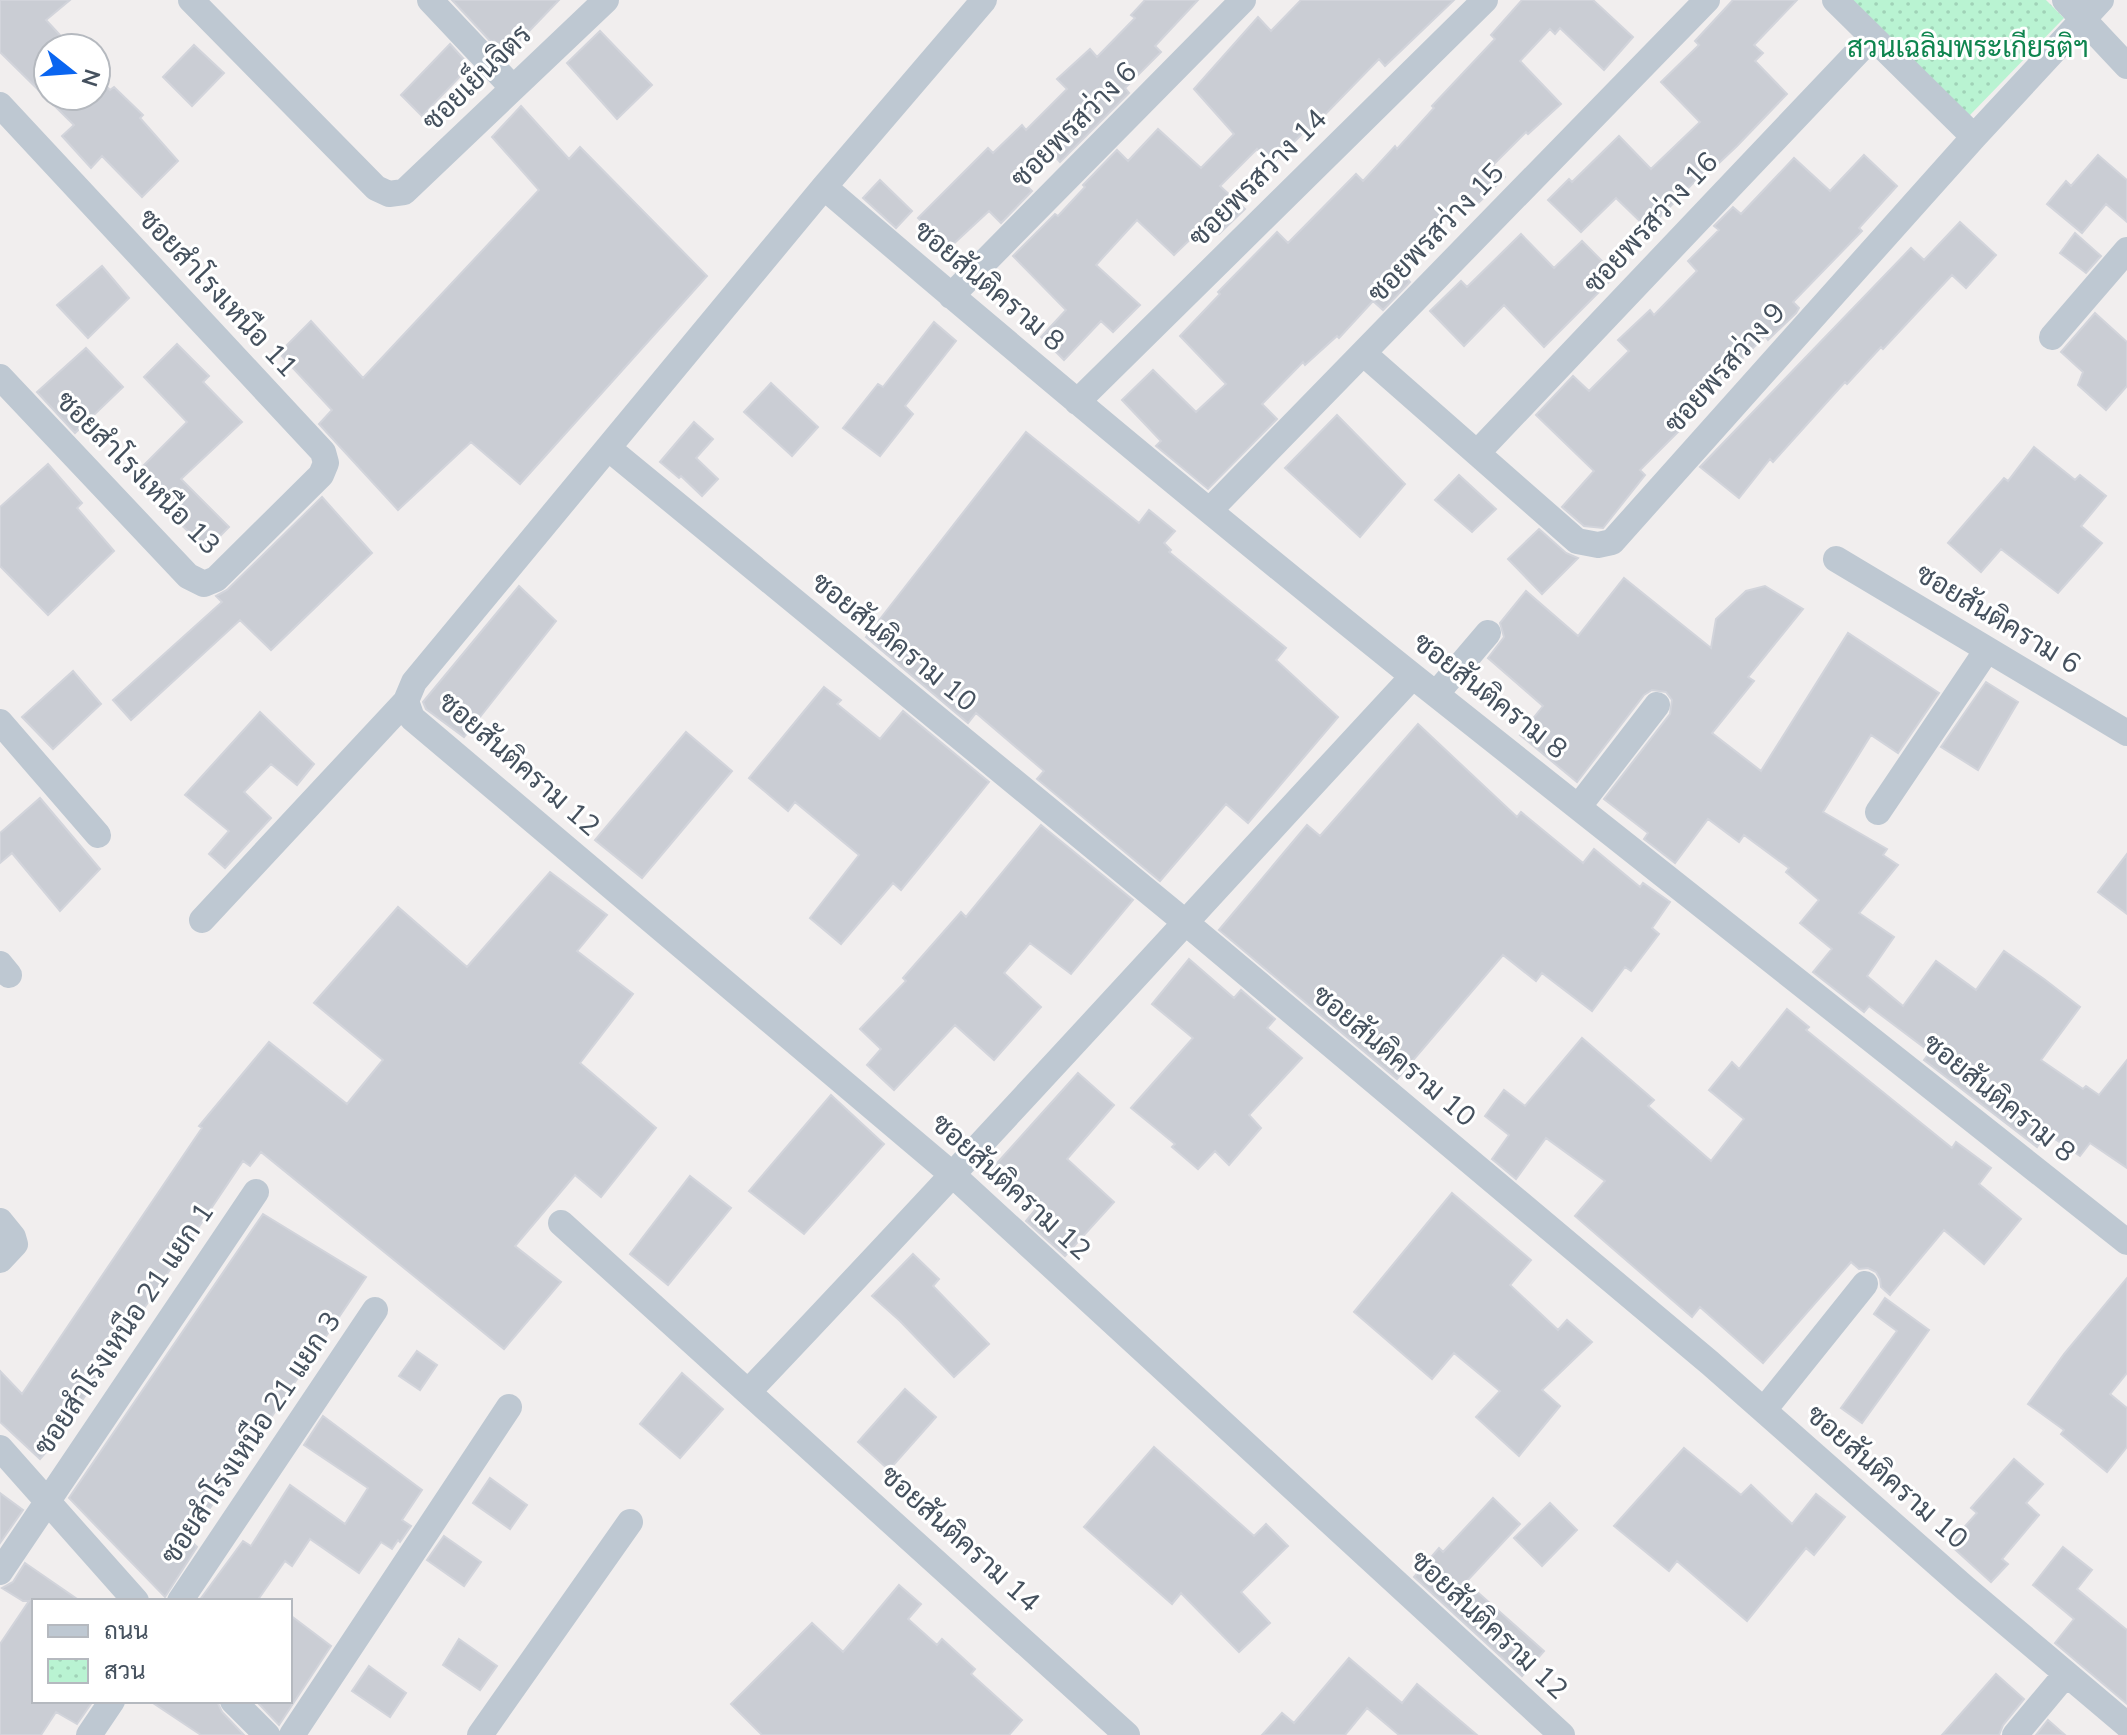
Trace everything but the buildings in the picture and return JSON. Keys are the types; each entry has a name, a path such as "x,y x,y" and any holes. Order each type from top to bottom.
{"street":[{"name":"ซอยเย็นจิตร","path":"191,0 376,188 389,194 404,192 606,0"},
{"path":"430,0 513,88"},
{"path":"202,920 406,701 414,682 824,187 984,0"},
{"name":"ซอยพรสว่าง 6","path":"951,296 1243,0"},
{"name":"ซอยพรสว่าง 14","path":"1077,402 1485,0"},
{"name":"ซอยพรสว่าง 15","path":"1210,510 1707,0"},
{"path":"1835,0 1974,137"},
{"name":"ซอยพรสว่าง 9","path":"1363,353 1577,541 1598,545 1612,542 1974,137 2074,10 2101,0"},
{"path":"2074,10 2127,66"},
{"name":"ซอยพรสว่าง 16","path":"1477,453 1872,37"},
{"name":"ซอยสำโรงเหนือ 11","path":"0,105 323,452 326,463 321,475 269,527"},
{"name":"ซอยสันติคราม 8","path":"824,187 1077,402 1413,676 2127,1242"},
{"path":"2052,337 2127,250"},
{"name":"ซอยสำโรงเหนือ 13","path":"0,377 188,576 204,584 216,579 269,527"},
{"name":"ซอยสันติคราม 10","path":"608,448 1185,922 1764,1410 2127,1725"},
{"name":"ซอยสันติคราม 6","path":"1836,559 2127,733"},
{"path":"1436,694 1488,633"},
{"path":"1878,812 1987,650"},
{"path":"749,1391 954,1176 1413,676"},
{"name":"ซอยสันติคราม 12","path":"406,701 412,718 954,1176 1562,1735"},
{"path":"1579,806 1657,705"},
{"path":"0,722 98,835"},
{"name":"ซอยสำโรงเหนือ 21 แยก 1","path":"0,1572 256,1192"},
{"path":"0,1221 15,1244 0,1260"},
{"name":"ซอยสันติคราม 14","path":"561,1223 1127,1735"},
{"path":"1764,1410 1865,1284"},
{"name":"ซอยสำโรงเหนือ 21 แยก 3","path":"181,1599 375,1310"},
{"path":"292,1735 509,1407"},
{"path":"0,1448 134,1599"},
{"path":"480,1735 630,1522"},
{"path":"2015,1735 2066,1674"},
{"path":"89,1735 111,1703"},
{"path":"235,1703 267,1735"}],"green space":[{"name":"สวนเฉลิมพระเกียรติฯ","path":"1852,0 2046,0 2064,18 1969,116"}]}
